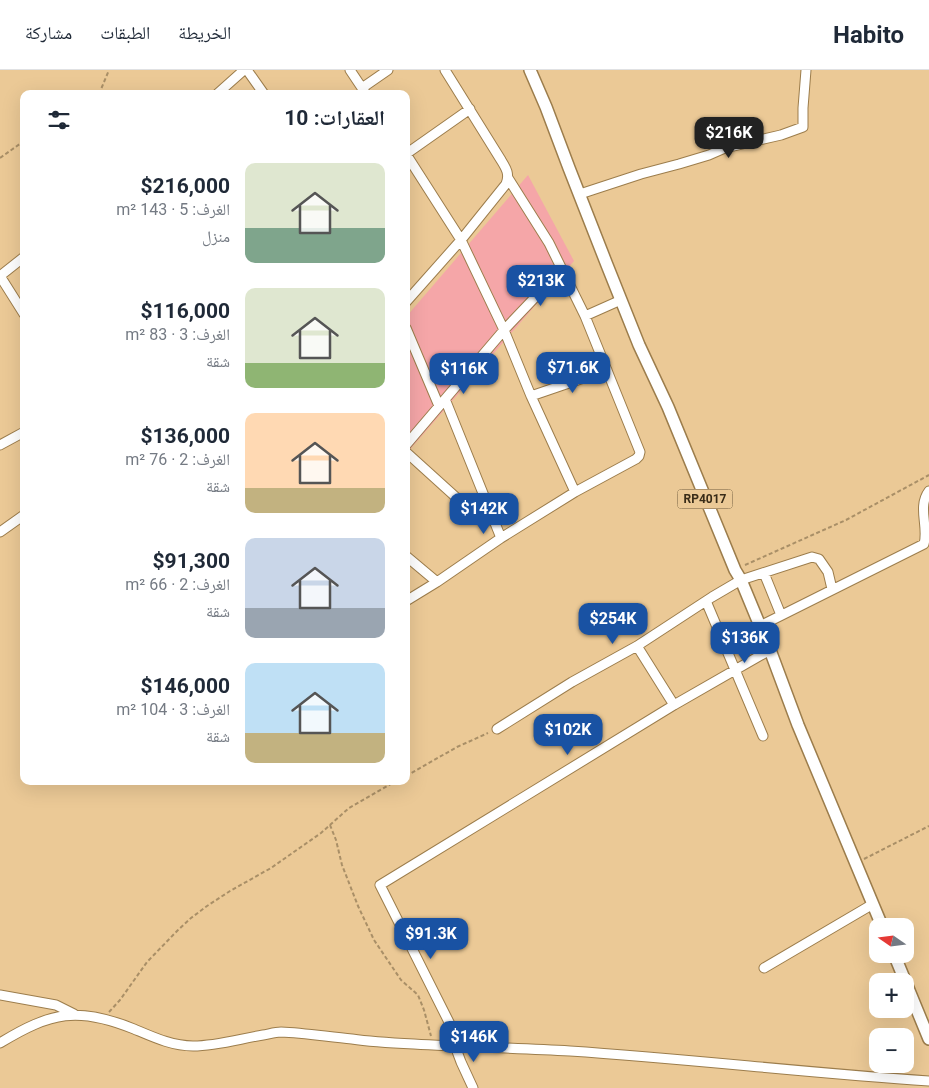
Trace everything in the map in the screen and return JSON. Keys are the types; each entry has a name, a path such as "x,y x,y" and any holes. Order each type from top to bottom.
{"main road":[{"name":"RP4017","path":"530,70 541,93 621,300 760,626 798,725 879,918"},
{"path":"898,963 929,1039"}],"street":[{"path":"223,90 246,70 261,90"},
{"path":"350,70 363,90"},
{"path":"365,90 388,70"},
{"path":"410,599 438,582 501,538 575,492 636,459 640,452 585,316 562,268 549,243 508,178 507,171 445,70"},
{"path":"580,194 687,162 725,148 781,135 803,127 806,70"},
{"path":"410,151 470,109"},
{"path":"410,160 461,240 504,330 531,396 575,492"},
{"path":"410,296 461,240 506,184 508,178"},
{"path":"20,260 0,276 20,308"},
{"path":"410,440 504,330 562,268"},
{"path":"585,316 621,300"},
{"path":"410,336 442,403 501,538"},
{"path":"531,396 607,370"},
{"path":"0,445 20,434"},
{"path":"410,456 469,509 495,522"},
{"path":"760,626 924,544 928,538 929,524 924,504 929,491"},
{"path":"0,532 20,518"},
{"path":"497,729 572,682 636,646 706,601 738,575 764,573 812,557 819,559 828,572 832,589"},
{"path":"410,559 438,582"},
{"path":"764,573 781,615"},
{"path":"706,601 763,736"},
{"path":"636,646 674,705"},
{"path":"473,1088 461,1062 458,1046 380,885 674,705 770,650"},
{"path":"764,968 873,904"},
{"path":"0,995 56,1005 75,1014"},
{"path":"0,1043 38,1022 75,1014 104,1018 173,1044 192,1046 219,1044 278,1032 434,1045 570,1051 929,1081"}],"path":[{"path":"101,90 109,70"},
{"path":"0,158 20,144"},
{"path":"738,575 929,475"},
{"path":"410,774 457,747 497,729"},
{"path":"104,1018 120,1000 147,962 178,930 207,906 271,868 321,833 348,808 389,785"},
{"path":"330,825 358,906 374,940 401,980 418,995 434,1045"},
{"path":"855,863 929,826"}],"shaded area":[{"path":"528,175 574,261 410,449 410,312"}]}
